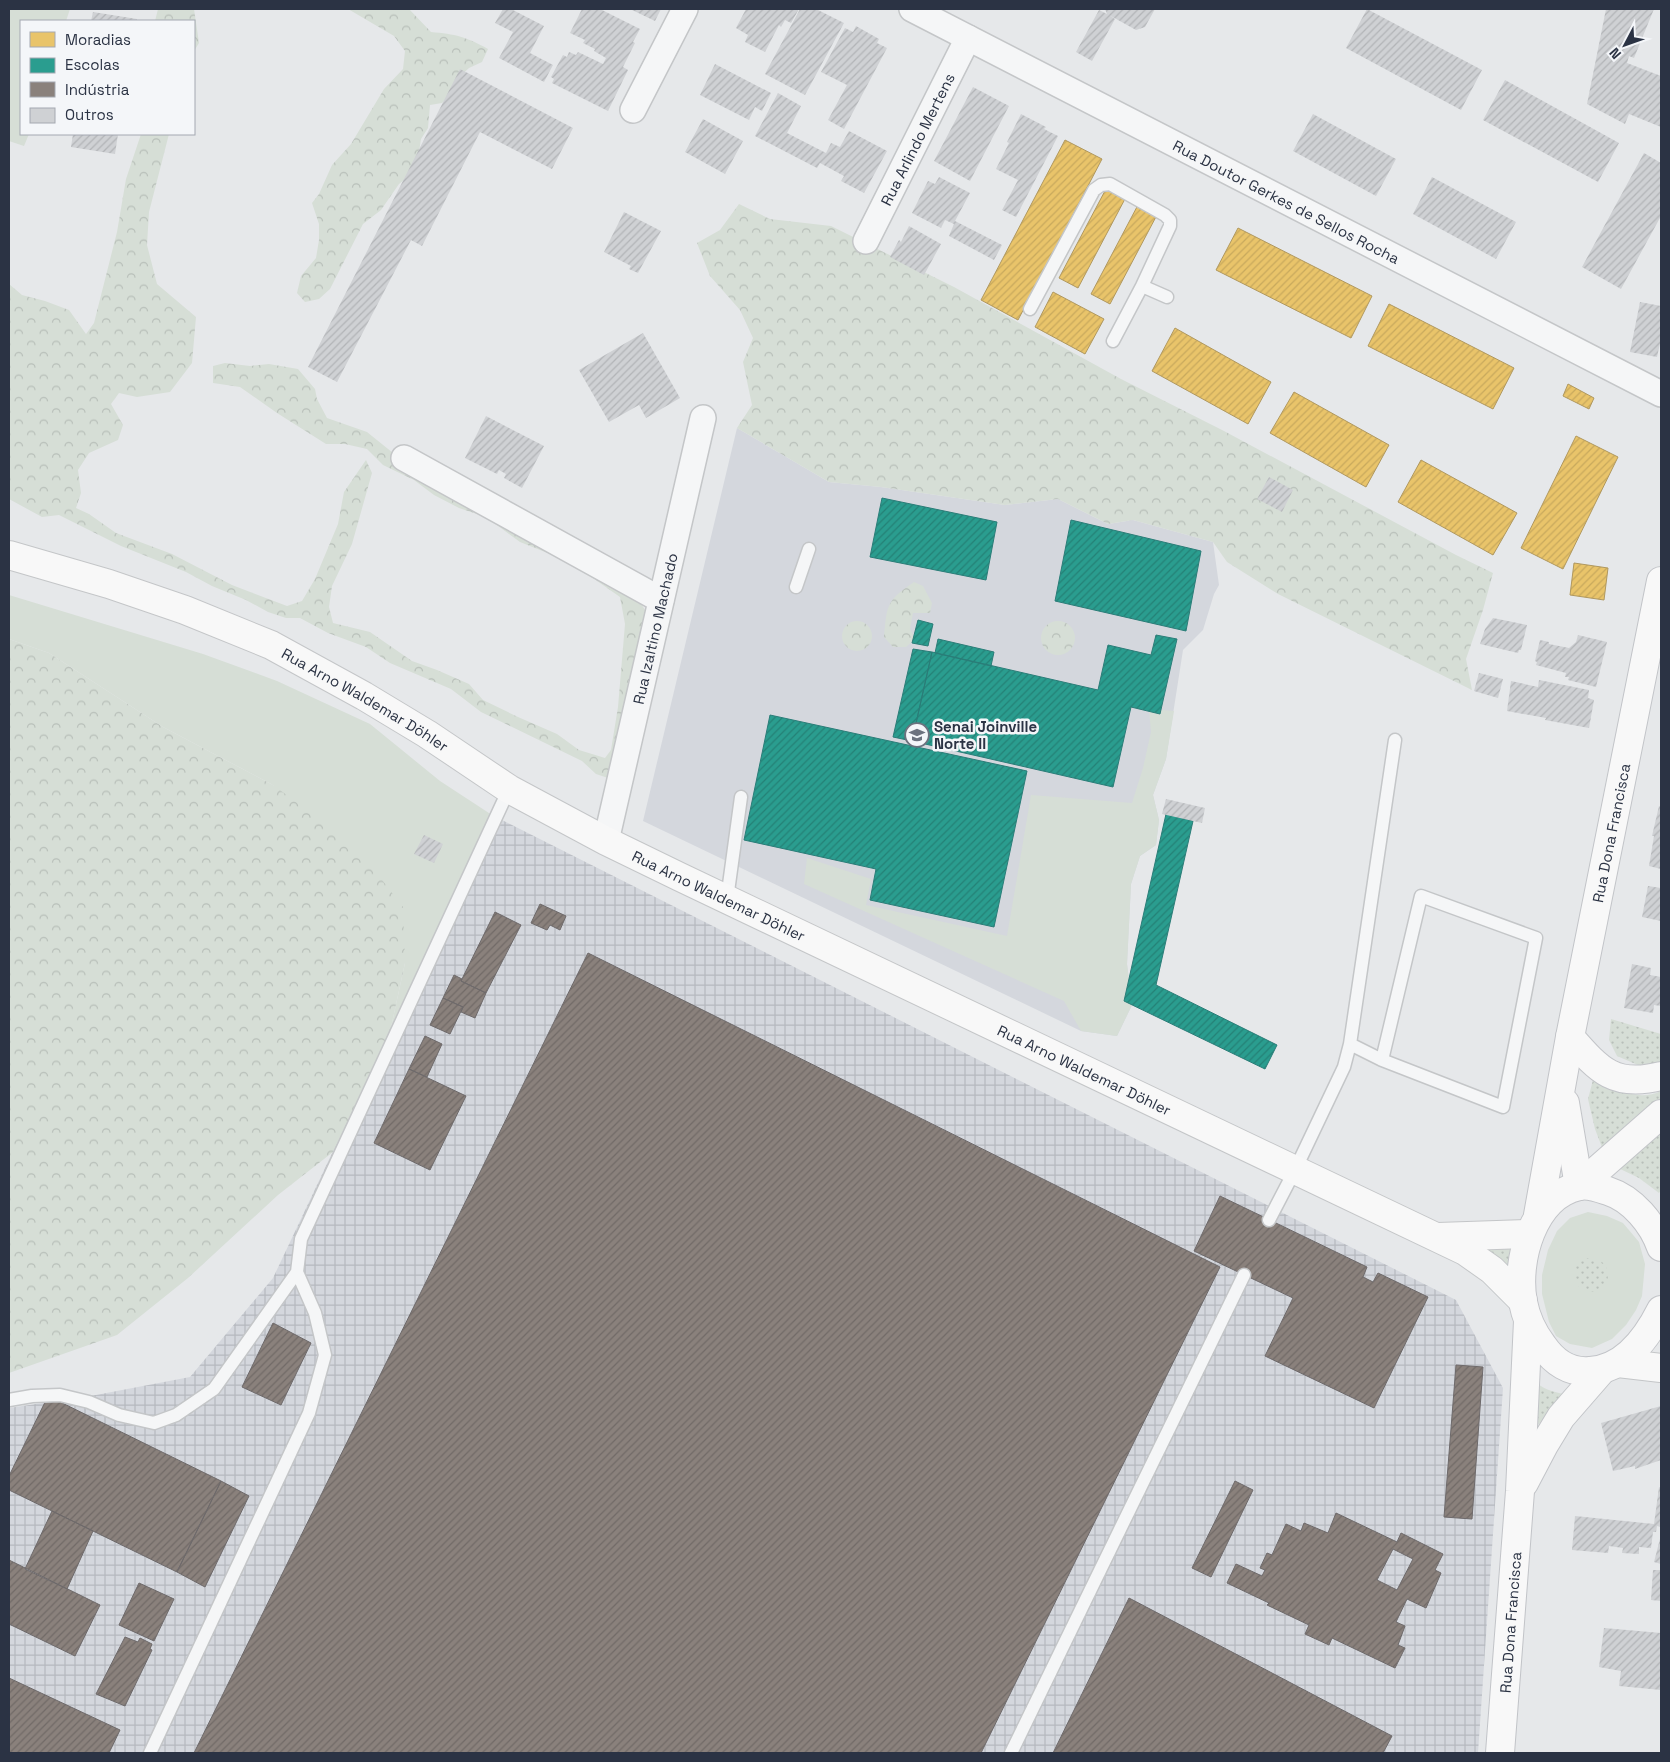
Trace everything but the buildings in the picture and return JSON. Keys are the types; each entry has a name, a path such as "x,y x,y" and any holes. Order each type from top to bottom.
{"main road":[{"name":"Rua Arno Waldemar Döhler","path":"9,554 177,607 270,645 411,724 509,789 606,841 1465,1251 1492,1270 1525,1311 1538,1340 1550,1355 1565,1367 1581,1372 1610,1367 1661,1368"},
{"name":"Rua Dona Francisca","path":"1500,1753 1520,1491 1525,1311 1521,1276 1534,1224 1661,582"},
{"path":"1570,1037 1595,1065 1616,1077 1642,1079 1661,1076"},
{"name":"Rua Dona Francisca","path":"1562,1084 1579,1186"},
{"path":"1534,1224 1558,1195 1579,1186 1661,1114"},
{"path":"1579,1186 1594,1186 1612,1192 1642,1214 1660,1234"},
{"name":"Rua Arno Waldemar Döhler","path":"1434,1237 1534,1224"},
{"name":"Rua Dona Francisca","path":"1520,1491 1561,1417 1610,1367 1637,1346 1650,1330 1661,1310"}],"street":[{"path":"633,110 686,9"},
{"name":"Rua Doutor Gerkes de Sellos Rocha","path":"926,12 968,38 1661,394"},
{"name":"Rua Arlindo Mertens","path":"866,241 968,38"},
{"name":"Rua Izaltino Machado","path":"606,841 703,418"},
{"path":"404,458 661,600"}],"lane":[{"path":"1030,309 1094,190 1101,185 1110,184 1165,214 1170,220 1170,226 1142,286 1112,341"},
{"path":"1142,286 1167,297"},
{"path":"796,587 809,549"},
{"path":"1269,1220 1344,1067 1350,1044 1395,740"},
{"path":"150,1753 309,1413 325,1355 315,1314 298,1272 301,1239 509,789"},
{"path":"727,899 741,797"},
{"path":"1350,1044 1382,1060 1502,1107 1536,938 1422,896 1382,1060"},
{"path":"9,1400 32,1396 60,1395 89,1402 119,1415 154,1423 176,1415 214,1388 298,1272"},
{"path":"1011,1753 1244,1275"}],"shaded area":[{"name":"Senai Joinville Norte II","path":"737,428 829,482 881,487 1005,505 1058,499 1108,524 1133,520 1213,542 1219,585 1214,594 1203,630 1183,650 1166,759 1153,795 1159,820 1156,845 1140,856 1131,884 1127,964 1132,1005 1117,1036 1081,1031 643,821"},
{"path":"492,815 1456,1300 1503,1388 1478,1753 9,1753 9,1408 96,1395 190,1377 273,1278"}],"green space":[{"path":"9,9 70,9 66,20 20,20 20,135 29,135 24,146 9,141"},
{"path":"158,9 194,9 199,43 195,49 195,20 155,20"},
{"path":"348,9 409,9 431,32 461,37 488,49 482,62 469,68 458,78 454,93 442,103 430,105 428,128 421,139 412,174 399,184 381,210 363,224 330,289 319,299 305,302 297,293 301,276 316,258 319,240 319,224 312,203 319,194 332,165 351,144 384,89 403,69 405,51 394,36"},
{"path":"141,135 169,135 149,212 147,245 157,284 196,317 192,363 170,392 137,397 119,393 111,404 123,425 118,440 89,453 78,470 81,493 76,508 89,514 116,533 172,554 232,585 287,606 302,601 315,579 338,524 344,492 366,460 372,473 352,544 332,586 329,607 333,623 370,632 412,661 469,684 483,700 557,734 579,750 605,758 611,750 618,707 625,624 620,597 570,562 520,542 486,517 459,508 434,495 414,480 383,465 367,449 345,444 326,444 240,387 213,383 213,366 225,363 250,366 269,364 298,369 315,389 317,399 327,418 367,432 398,457 632,589 645,610 643,633 614,780 596,774 582,761 481,712 451,689 390,663 366,647 328,633 300,618 286,618 268,612 186,572 121,546 59,515 42,517 9,499 9,284 22,295 69,310 86,334 94,323 117,232 126,179"},
{"path":"739,204 770,219 831,226 954,287 1121,379 1224,431 1493,573 1483,610 1466,659 1472,690 1278,594 1227,562 1213,542 1133,520 1108,524 1058,499 1005,505 881,487 829,482 737,428 752,405 743,362 753,338 740,310 710,276 697,243 720,230"},
{"path":"914,582 923,586 932,603 930,613 913,613 910,629 915,639 906,647 893,647 884,637 887,611 893,599"},
{"path":"9,595 203,654 277,681 370,724 440,781 492,815 390,1032 405,963 273,785 163,727 49,653 9,639"},
{"path":"857,621 868,625 872,636 868,647 857,651 846,647 842,636 846,625"},
{"path":"1058,621 1065,622 1070,626 1074,631 1074,645 1070,650 1065,654 1058,655 1051,654 1046,650 1042,645 1041,638 1042,631 1046,626 1051,622"},
{"path":"9,639 49,653 163,727 273,785 355,845 403,907 405,963 390,1032 333,1152 278,1195 188,1278 117,1335 9,1373"},
{"path":"1149,709 1174,711 1166,759 1153,795 1159,820 1156,845 1140,856 1131,884 1127,964 1132,1005 1117,1036 1081,1031 1064,1001 804,884 807,858 871,879 866,905 1007,936 1031,795 1132,803 1143,768 1151,732"},
{"path":"1611,1019 1661,1034 1661,1067 1645,1068 1617,1056 1609,1040"},
{"path":"1593,1080 1635,1095 1653,1094 1661,1091 1661,1102 1603,1150 1595,1129 1588,1099"},
{"path":"1661,1129 1661,1190 1659,1193 1639,1178 1616,1167"},
{"path":"1588,1212 1607,1216 1623,1223 1639,1242 1645,1264 1642,1296 1636,1310 1626,1325 1612,1339 1592,1348 1570,1344 1556,1336 1549,1322 1542,1294 1542,1275 1548,1250 1557,1231 1570,1218"},
{"path":"1480,1246 1512,1246 1508,1267"},
{"path":"1591,1258 1598,1259 1603,1263 1607,1268 1607,1282 1603,1287 1598,1291 1591,1292 1584,1291 1579,1287 1575,1282 1574,1275 1575,1268 1579,1263 1584,1259"},
{"path":"1531,1379 1547,1389 1565,1394 1530,1434"}],"place":[{"name":"Senai Joinville Norte II","path":"917,735"}]}
